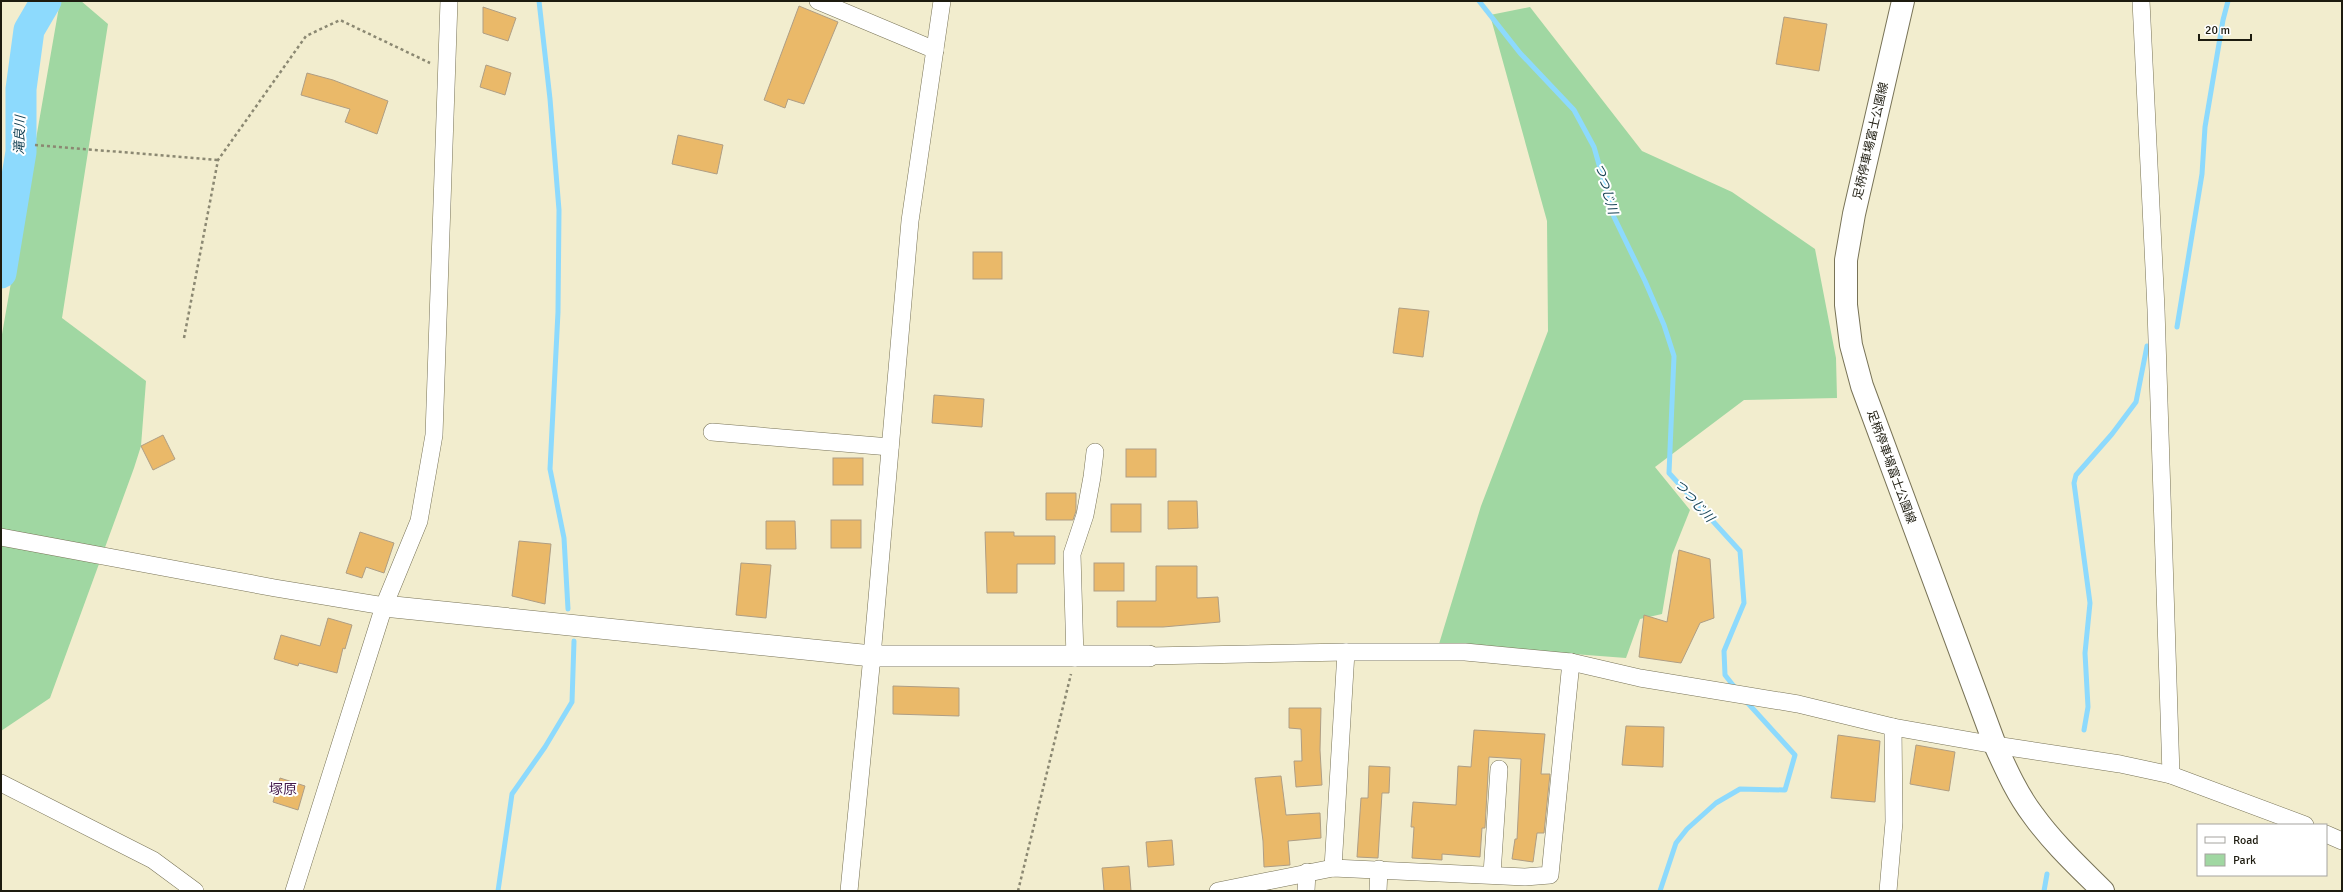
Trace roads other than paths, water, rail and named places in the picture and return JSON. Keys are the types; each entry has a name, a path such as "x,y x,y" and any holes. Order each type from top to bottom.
{"main road":[{"name":"足柄停車場富士公園線","path":"1903,1 1854,214 1846,260 1846,305 1851,345 1864,394 1995,745 2012,780 2032,815 2065,853 2103,891"}],"street":[{"path":"294,891 384,606 419,521 434,435 449,1"},
{"path":"818,1 935,50"},
{"path":"849,891 872,656 910,221 942,1"},
{"path":"2141,1 2156,309 2171,775"},
{"path":"712,432 890,447"},
{"path":"1075,658 1072,554 1085,515 1095,452"},
{"path":"1,537 274,588 384,606 872,656 1075,658 1346,652 1465,652 1571,662 1640,678 1731,694 1766,698 1893,727 1995,745 2120,764 2171,775 2302,824"},
{"path":"1333,868 1346,652"},
{"path":"1218,891 1333,868 1492,874 1525,877 1550,875 1571,662"},
{"path":"1888,891 1894,822 1893,727"},
{"path":"1492,874 1499,768"},
{"path":"1,783 153,860 195,891"},
{"path":"2327,834 2342,841"},
{"path":"1378,891 1379,869"},
{"path":"1306,891 1307,872"}],"waterway":[{"name":"滝良川","path":"1,273 21,152 21,89 29,30 46,1"},
{"path":"539,1 550,99 559,210 558,312 550,469 564,538 568,609"},
{"name":"つつじ川","path":"1479,1 1520,53 1574,110 1594,147 1614,217 1645,281 1664,325 1674,356 1669,473 1740,551 1744,603 1724,651 1725,675 1736,689"},
{"path":"2177,327 2202,174 2205,127 2223,20 2228,1"},
{"path":"2084,730 2088,707 2085,653 2090,603 2074,483 2076,475 2112,434 2136,402 2147,346"},
{"path":"498,891 512,794 545,747 572,702 574,641"},
{"name":"つつじ川","path":"1660,891 1676,843 1687,829 1716,803 1740,789 1785,790 1795,755 1745,700"},
{"path":"2044,891 2047,874"}],"district":[{"name":"塚原","path":"283,789"}]}
